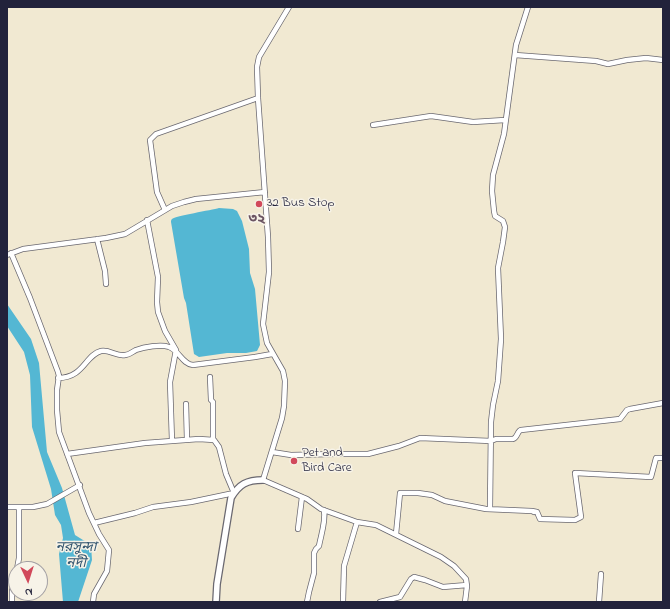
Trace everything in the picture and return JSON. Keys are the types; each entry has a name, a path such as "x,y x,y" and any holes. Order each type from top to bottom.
{"main road":[{"path":"216,602 217,584 231,498 240,486 248,482 262,480"}],"street":[{"path":"289,7 259,57 258,67 258,98 268,237 269,272 263,324 264,334 272,354 283,371 285,381 283,412 272,452 262,480 302,497 320,509 339,517 376,526 396,534 441,557 454,566 466,579 467,585 465,602"},
{"path":"490,509 493,406 501,360 501,325 498,273 505,227 503,221 494,214 492,191 493,175 504,134 516,45 528,7"},
{"path":"514,55 596,61 608,64 634,59 663,60"},
{"path":"165,210 154,181 150,140 151,137 258,98"},
{"path":"372,125 431,116 473,122 505,120"},
{"path":"93,602 94,594 107,571 109,550 99,534 83,498 80,485 59,432 57,410 58,372 9,254 23,249 97,240 125,234 172,206 196,199 265,192"},
{"path":"147,220 158,277 158,312 165,331 176,350 188,363 193,365 272,354"},
{"path":"97,240 105,271 106,284"},
{"path":"58,378 70,376 80,370 95,354 101,351 108,351 123,356 136,350 150,347 167,346 176,350"},
{"path":"172,441 170,382 176,350"},
{"path":"94,523 153,507 191,502 234,493 226,474 219,447 213,440 210,377"},
{"path":"272,452 291,455 368,454 399,446 420,438 491,441 496,439 514,439 521,430 620,419 627,410 663,403"},
{"path":"186,404 187,440"},
{"path":"67,454 127,445 187,440 213,440"},
{"path":"396,534 400,493 428,494 445,501 490,509 533,511 537,512 540,519 574,520 581,516 575,473 651,477 656,458 663,458"},
{"path":"7,507 19,508 47,504 80,485"},
{"path":"298,529 302,497"},
{"path":"18,561 19,508"},
{"path":"307,602 314,573 314,553 319,546 325,517 324,510"},
{"path":"343,602 344,566 357,522"},
{"path":"600,602 601,574"},
{"path":"380,602 392,601 400,597 411,579 414,578 425,580 443,587 467,585"}],"water":[{"path":"219,208 233,209 237,211 242,221 249,249 250,273 255,289 260,345 257,351 199,357 194,354 171,221 172,219 180,216"},
{"name":"নরসুন্দা নদী","path":"7,304 31,339 39,363 47,452 62,488 75,535 91,545 92,560 78,602 63,602 59,554 63,538 61,525 55,515 51,489 32,427 30,375 24,352 7,326"}],"place":[{"name":"32 Bus Stop","path":"259,204"},
{"name":"Pet and Bird Care","path":"294,461"}],"district":[{"name":"৩২","path":"257,221"}]}
